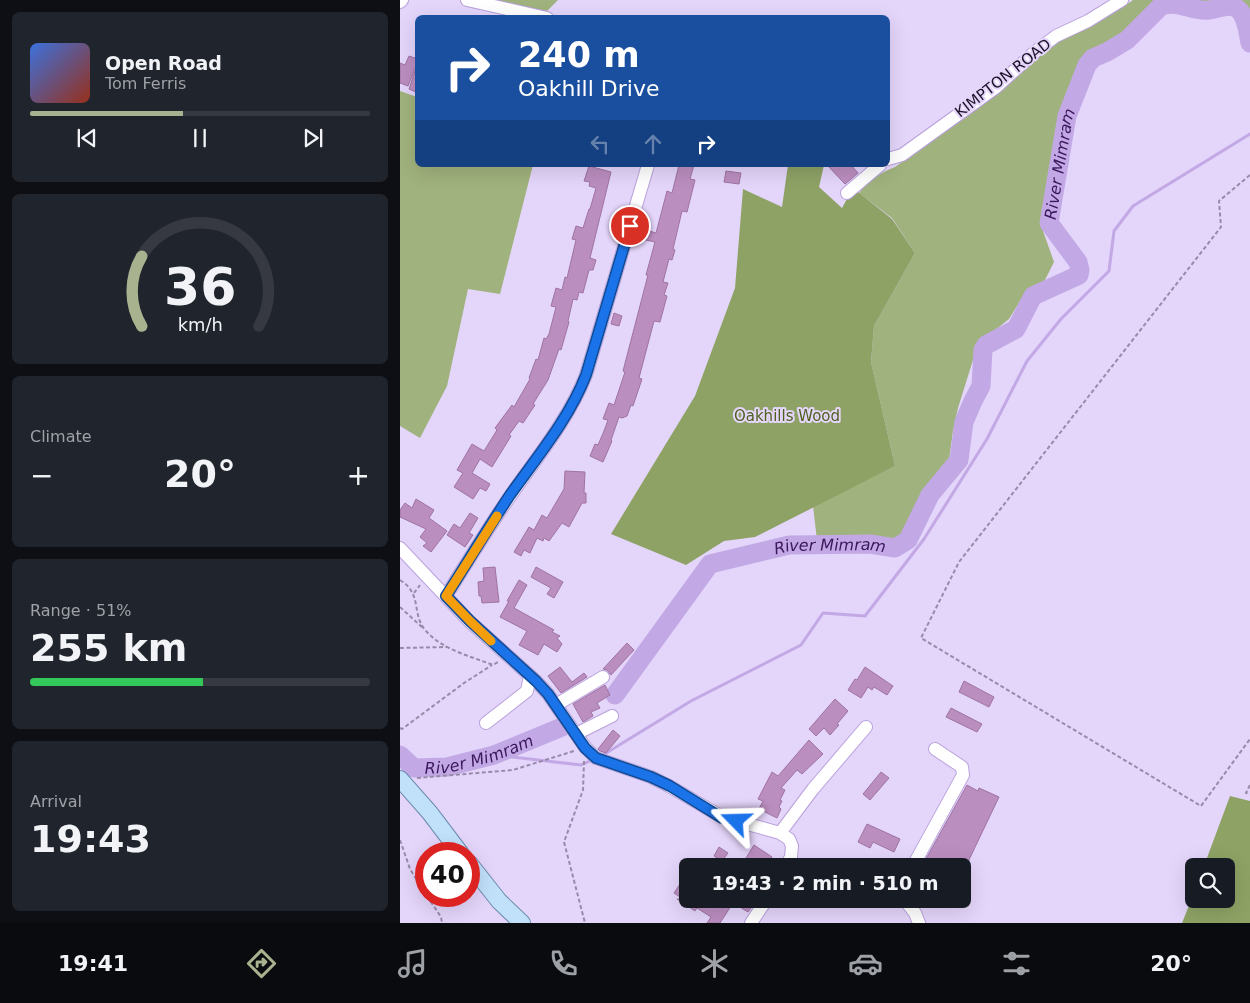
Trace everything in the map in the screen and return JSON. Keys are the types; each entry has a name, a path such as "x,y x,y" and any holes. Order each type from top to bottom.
{"main road":[{"path":"400,780 430,813 452,842"},
{"path":"480,877 499,901 522,923"}],"street":[{"path":"467,0 534,15"},
{"name":"KIMPTON ROAD","path":"890,158 902,155 995,88 1056,36 1088,21 1122,0"},
{"path":"446,596 578,395 586,375 647,167"},
{"path":"847,193 878,167"},
{"path":"400,548 470,621 544,690 585,748 596,758 651,777 670,786 722,818 780,833 789,839 792,846 790,858"},
{"path":"527,692 530,676"},
{"path":"556,705 603,677"},
{"path":"486,722 527,692 544,690"},
{"path":"576,734 612,716"},
{"path":"780,833 813,789 866,727"},
{"path":"918,858 963,774 962,767 935,749"},
{"path":"751,923 761,908"},
{"path":"911,908 919,923"}],"path":[{"path":"1250,175 1219,200 1221,227 959,562 921,638 1201,806 1250,738"},
{"path":"400,580 414,593 418,616 425,631"},
{"path":"400,607 425,631 448,647 493,665"},
{"path":"400,648 448,647"},
{"path":"400,728 402,729 464,683 510,657"},
{"path":"400,780 513,770 585,748 583,790 564,842 585,923"},
{"path":"1250,785 1246,793 1250,794"},
{"path":"400,840 410,870 415,877"},
{"path":"433,907 442,923"}],"green space":[{"path":"487,0 558,0 547,11"},
{"path":"1133,0 1157,0 1143,17 1108,47 1089,57 1076,71 1058,122 1043,231 1054,262 1045,280 1024,295 1009,319 978,344 958,408 949,460 927,486 903,537 893,540 817,540 813,506 895,466 871,362 874,326 915,253 892,218 859,193 875,177 895,167 1003,90 1036,58 1057,41"},
{"path":"1190,0 1250,0 1250,25 1246,13 1236,5 1225,2 1203,6"},
{"path":"400,91 415,96 415,167 532,167 500,294 468,289 447,386 420,438 400,426"},
{"name":"Oakhills Wood","path":"788,167 824,167 819,187 842,208 853,188 892,219 915,253 874,326 871,362 895,466 755,537 724,541 686,565 611,534 695,396 735,288 743,189 782,207"},
{"path":"1230,796 1250,801 1250,923 1182,923 1188,908 1235,908 1235,858 1207,858"}],"building":[{"path":"409,56 415,58 415,68 408,86 400,83 400,63 405,65"},
{"path":"415,71 415,92 409,89"},
{"path":"589,167 611,172 590,258 596,260 593,270 589,270 583,293 579,292 577,300 573,299 561,350 559,349 548,380 533,404 535,405 523,423 519,421 509,435 511,436 492,467 480,459 472,473 490,484 486,491 480,488 473,499 454,487 463,473 457,470 472,444 484,451 497,430 495,428 512,405 514,407 530,379 544,338 546,339 549,334 556,307 551,306 556,288 562,290 565,277 567,278 576,240 572,239 576,226 583,228 596,188 589,186 590,182 584,181"},
{"path":"678,167 693,167 690,179 695,180 687,212 682,211 673,249 675,250 672,260 669,259 663,282 668,283 664,295 667,296 660,322 654,321 639,378 642,379 633,406 631,405 627,416 619,417 603,462 590,456 595,444 598,445 604,431 608,420 603,419 609,403 614,405 625,372 623,371 655,242 637,238 639,228 656,233 667,191 672,193"},
{"path":"829,167 853,167 858,173 845,184"},
{"path":"726,171 741,173 739,184 724,182"},
{"path":"614,313 622,316 619,326 611,324"},
{"path":"565,471 585,472 584,493 586,493 586,503 582,503 569,527 562,523 549,541 544,538 543,541 537,538 530,553 524,550 521,556 514,552 529,527 534,530 542,515 547,518 564,489"},
{"path":"416,499 434,510 429,518 447,531 431,552 423,546 427,543 420,537 426,529 400,517 400,510 405,503 412,508"},
{"path":"470,513 478,518 469,533 473,535 465,547 447,535 454,524 460,528"},
{"path":"495,567 499,602 482,603 481,596 479,596 478,582 484,581 483,568"},
{"path":"536,567 563,582 554,598 547,594 551,588 531,577"},
{"path":"519,580 527,585 514,608 554,630 552,632 560,636 557,638 562,644 557,652 544,644 538,655 519,645 527,631 500,617"},
{"path":"627,643 634,650 611,675 607,670 603,669"},
{"path":"560,667 572,682 584,673 587,677 561,693 548,676"},
{"path":"865,667 893,686 887,695 874,687 872,690 868,687 861,698 848,690"},
{"path":"964,681 994,697 989,707 959,692"},
{"path":"605,685 610,695 597,703 600,708 591,712 593,716 583,722 573,704"},
{"path":"835,699 848,711 830,735 824,728 816,736 809,729"},
{"path":"951,708 982,724 977,732 946,717"},
{"path":"613,730 620,736 606,753 600,751 598,749"},
{"path":"809,740 823,754 802,774 797,770 781,788 785,790 780,800 782,801 779,807 781,809 777,818 759,809 763,801 758,799 772,772 778,776"},
{"path":"881,772 889,778 870,800 863,794"},
{"path":"967,785 978,791 979,788 999,797 970,858 926,858"},
{"path":"867,824 900,839 894,852 873,842 870,848 858,842"},
{"path":"754,845 772,857 771,858 746,858"},
{"path":"719,847 728,853 724,858 714,856"},
{"path":"679,886 679,896 674,893"},
{"path":"697,908 730,908 720,923 707,923 711,917"},
{"path":"741,908 751,908 748,912"}],"waterway":[{"name":"River Mimram","path":"615,695 710,564 789,545 870,544 895,548 908,540 930,495 959,460 964,422 981,386 983,350 986,345 1016,329 1033,296 1079,275 1078,262 1049,223 1067,116 1087,65 1093,58 1127,40 1161,6 1174,4 1202,10 1228,6 1236,8 1244,17 1250,43"},
{"path":"603,755 691,701 801,645 823,613 865,616 924,539 987,439 1027,361 1061,319 1109,271 1114,231 1133,206 1250,134"},
{"name":"River Mimram","path":"400,755 414,768 447,767 494,755 562,727"},
{"path":"494,755 581,765 592,760"}],"slow traffic":[{"path":"491,641 446,596 497,516"}],"route":[{"path":"630,226 586,375 578,395 446,596 470,621 536,681 548,694 585,748 596,758 651,777 670,786 722,818 736,821"}]}
